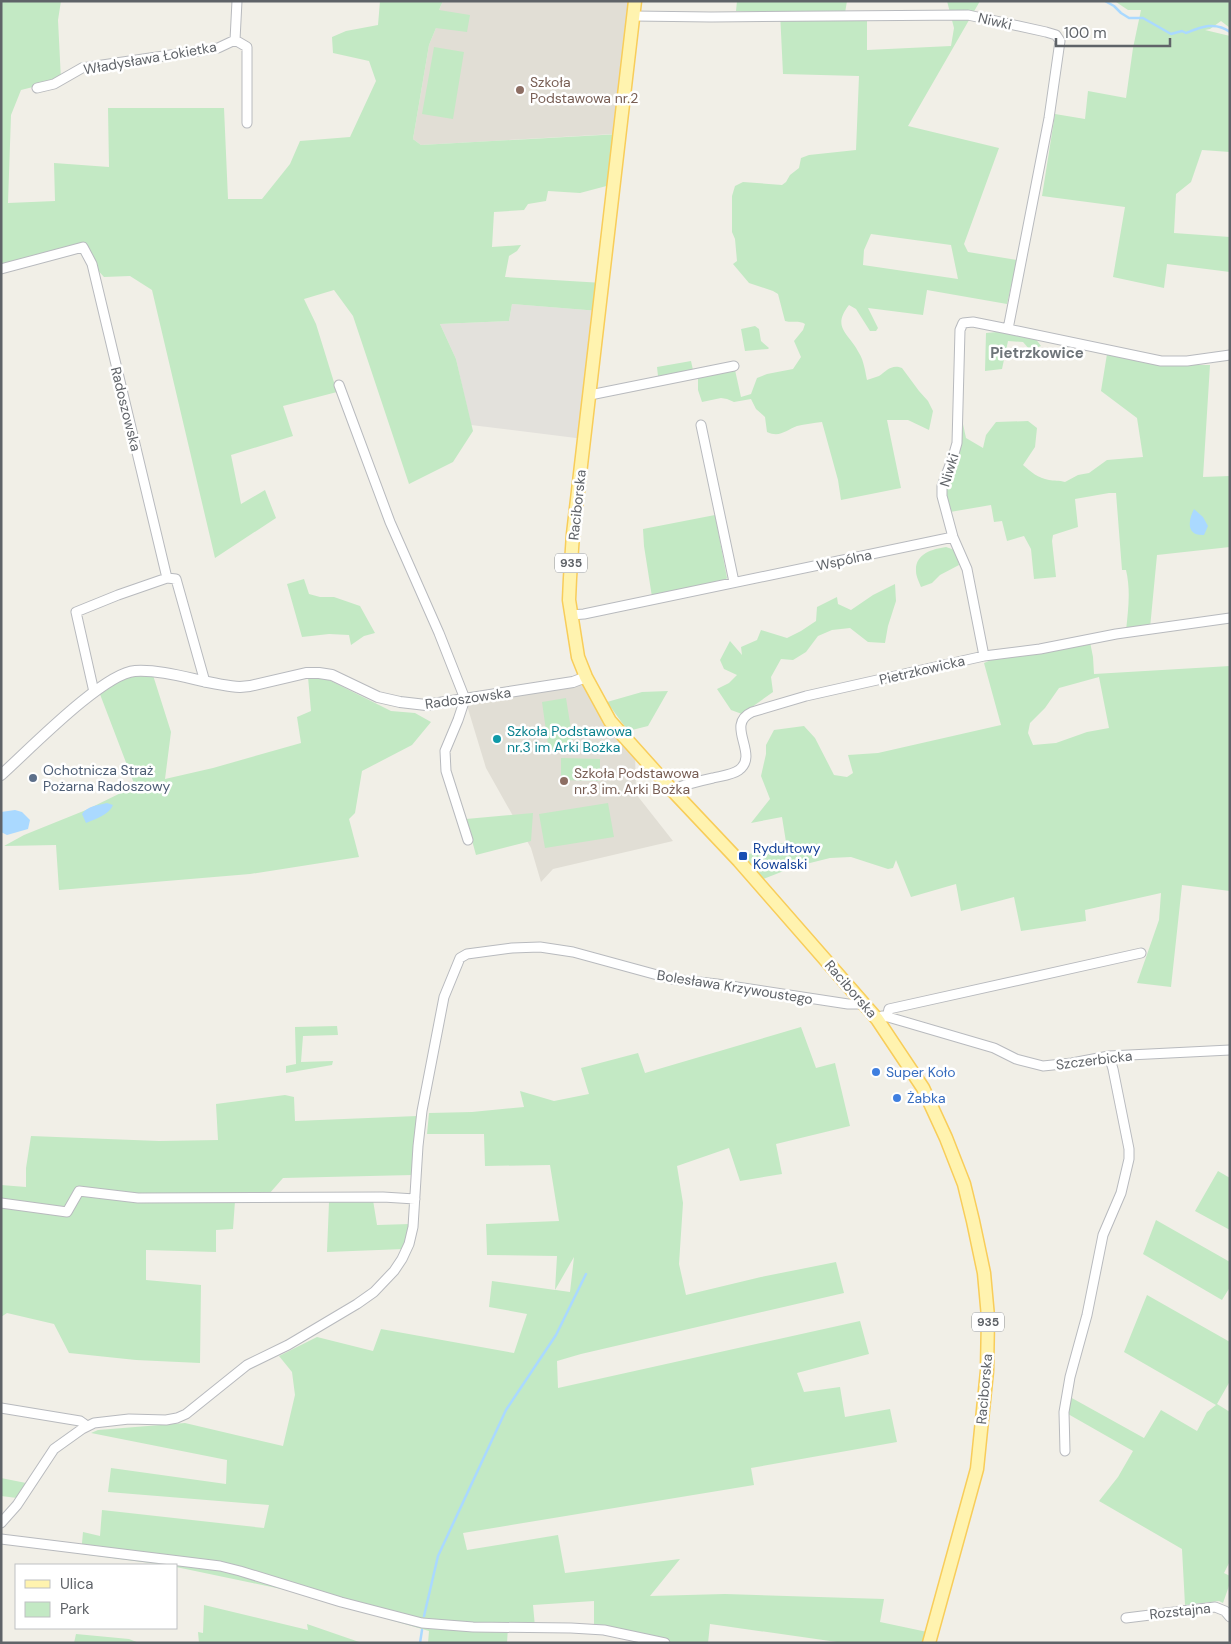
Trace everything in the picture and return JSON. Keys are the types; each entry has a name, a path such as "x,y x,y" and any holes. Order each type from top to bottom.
{"main road":[{"name":"Raciborska","path":"635,1 572,552 570,578 571,615 578,657 586,677 610,721 739,861 865,1004 882,1018 923,1088 946,1138 964,1184 974,1221 984,1273 988,1317 987,1371 976,1469 929,1643"}],"street":[{"name":"Władysława Łokietka","path":"235,40 237,1"},
{"name":"Niwki","path":"634,16 968,14 1056,36 1060,41 1049,118 1008,329"},
{"name":"Władysława Łokietka","path":"37,88 54,84 82,68 218,48 235,40"},
{"name":"Władysława Łokietka","path":"235,40 247,47 247,123"},
{"name":"Radoszowska","path":"1,269 83,246 92,264 167,578 176,579 205,682"},
{"name":"Niwki","path":"984,656 967,569 953,537 942,496 942,486 956,443 960,330 964,323 973,322 1161,361 1187,361 1230,355"},
{"path":"590,395 734,366"},
{"path":"339,385 390,522 439,633 465,699 445,751 446,771 468,840"},
{"path":"701,425 734,582"},
{"name":"Wspólna","path":"571,615 584,614 953,537"},
{"path":"94,692 76,612 167,578"},
{"name":"Pietrzkowicka","path":"672,790 684,785 731,774 740,769 745,762 746,752 741,723 745,715 752,712 806,696 984,656 1040,649 1116,634 1230,618"},
{"name":"Radoszowska","path":"1,776 94,692 119,676 136,671 152,672 230,686 250,686 314,672 332,676 378,697 426,705 573,682 586,677"},
{"name":"Bolesława Krzywoustego","path":"1,1524 18,1505 54,1449 87,1426 94,1423 129,1419 166,1420 186,1414 247,1364 288,1345 356,1304 374,1292 394,1271 409,1244 414,1227 418,1146 422,1111 444,998 460,958 467,954 512,948 540,947 573,952 672,979 848,1004 865,1004"},
{"name":"Raciborska","path":"882,1018 888,1009 1141,953"},
{"name":"Szczerbicka","path":"882,1018 968,1040 1043,1066 1108,1056 1230,1050"},
{"path":"1065,1450 1064,1412 1070,1377 1087,1315 1103,1234 1121,1193 1129,1158 1129,1149 1113,1069 1108,1056"},
{"path":"1,1203 68,1212 79,1191 138,1198 383,1197 415,1199"},
{"path":"1,1408 80,1420 87,1426"},
{"path":"1,1539 220,1566 342,1602 422,1623 473,1627 604,1630 666,1643"},
{"name":"Rozstajna","path":"1126,1618 1215,1607 1225,1611 1230,1617"}],"shaded area":[{"name":"Szkoła Podstawowa nr.2","path":"443,1 628,1 614,134 421,145 413,139 429,45 436,28 439,10"},
{"path":"512,304 599,311 584,439 471,425 456,359 440,324 509,321"},
{"name":"Szkoła Podstawowa nr.3 im. Arki Bożka","path":"586,677 635,751 636,794 673,841 553,869 541,882 531,848 486,768 465,699"}],"green space":[{"path":"1,1 61,1 58,20 61,80 21,90 11,115 8,203 55,201 54,163 109,167 108,108 224,108 228,199 262,199 290,164 300,141 350,137 376,81 369,61 333,53 332,37 346,31 378,25 380,1 443,1 439,10 470,15 467,32 436,28 429,45 413,139 421,145 620,134 614,184 580,193 548,191 546,201 528,204 524,210 494,212 492,247 521,245 517,251 509,256 505,277 603,283 599,311 512,304 509,321 440,324 456,359 473,431 453,462 409,484 353,316 334,290 304,299 316,324 337,392 283,406 293,436 231,455 241,504 265,490 276,518 215,558 152,290 130,276 104,277 92,264 83,247 1,269"},
{"path":"737,1 847,1 845,13 867,19 867,50 951,46 954,28 947,1 980,1 908,126 999,148 964,244 968,252 1017,260 1007,304 927,290 923,315 868,308 878,328 876,331 870,331 856,309 849,305 842,319 844,330 862,359 867,380 879,376 892,367 902,368 928,401 933,411 929,430 908,420 887,420 901,488 841,500 838,480 822,422 797,426 783,433 772,434 767,432 765,417 756,409 751,399 734,402 721,398 702,402 698,390 698,377 735,370 741,397 751,394 757,378 793,369 801,357 794,341 803,330 805,324 785,321 778,294 749,283 733,264 737,261 735,239 732,232 732,196 735,186 743,182 782,185 799,168 801,158 809,155 856,150 859,76 783,74 780,12 736,11","holes":["871,234 951,245 958,279 863,265 864,250"]},
{"path":"1106,1 1230,1 1230,28 1221,21 1210,29 1205,30 1230,36 1230,152 1202,150 1191,182 1176,194 1174,233 1230,237 1230,272 1167,264 1164,288 1113,277 1125,207 1042,196 1055,114 1085,119 1088,91 1126,98 1133,48 1141,10 1128,10 1116,2"},
{"path":"434,47 464,52 453,119 422,114"},
{"path":"755,326 759,329 761,341 769,348 745,351 741,329"},
{"path":"1008,331 1035,338 1041,346 1030,350 1023,342 1008,341 1002,369 985,371 986,333"},
{"path":"1107,354 1141,362 1166,365 1210,365 1203,477 1230,476 1230,547 1157,555 1150,628 1126,631 1129,601 1128,586 1126,570 1122,570 1116,493 1075,499 1078,527 1053,535 1056,577 1034,579 1031,549 1024,536 1007,541 1002,521 994,522 991,505 950,512 945,491 957,458 963,424 966,438 983,448 986,435 996,422 1028,421 1037,428 1035,447 1023,465 1038,476 1049,480 1065,482 1078,475 1089,473 1107,460 1143,457 1137,418 1101,391"},
{"path":"691,361 693,370 658,376 657,367"},
{"path":"715,515 727,578 723,583 652,597 643,529"},
{"path":"946,547 955,550 959,565 940,575 932,583 921,587 916,573 918,560 925,553"},
{"path":"304,579 309,594 320,597 334,597 360,606 375,633 364,636 351,645 349,635 329,634 302,637 287,584"},
{"path":"895,584 896,601 885,643 868,642 850,628 832,630 818,636 806,652 793,660 781,659 771,677 773,692 742,714 731,710 717,689 729,683 737,675 724,669 720,660 730,641 742,655 741,647 757,640 761,630 787,638 816,621 817,607 837,597 838,604 851,610 873,595"},
{"path":"1090,642 1094,674 1230,666 1230,891 1182,885 1171,987 1137,983 1159,920 1161,893 1085,910 1086,921 1021,931 1014,897 961,911 956,884 911,897 896,860 893,868 888,869 851,857 830,858 794,867 761,880 743,856 786,842 782,817 751,823 770,799 761,776 766,745 774,730 804,726 815,738 834,775 847,777 853,773 848,755 878,753 1001,725 984,663 998,657","holes":["1099,677 1109,728 1087,732 1056,743 1033,745 1028,733 1030,723 1045,708 1059,688"]},
{"path":"152,672 171,732 165,779 213,768 301,743 297,717 311,711 308,677 329,680 391,711 415,713 431,722 412,745 362,771 355,813 349,819 359,857 250,874 59,890 56,845 4,846 24,835 86,810 135,786 98,689 119,676"},
{"path":"668,691 648,726 628,731 607,702 642,692"},
{"path":"566,698 574,748 549,752 542,702"},
{"path":"561,758 600,759 600,781 561,780"},
{"path":"608,803 614,837 545,848 539,814"},
{"path":"533,813 531,841 476,855 466,819"},
{"path":"337,1026 338,1035 303,1036 301,1062 333,1061 332,1065 286,1073 286,1066 296,1064 295,1027"},
{"path":"801,1027 816,1068 835,1063 850,1126 776,1144 782,1174 740,1181 729,1148 677,1166 683,1203 679,1264 686,1295 836,1262 844,1293 557,1361 558,1388 860,1321 869,1354 797,1373 804,1392 840,1387 845,1417 890,1409 897,1442 751,1468 754,1485 463,1533 467,1550 558,1535 565,1573 680,1559 650,1596 725,1594 884,1599 880,1622 932,1633 929,1643 844,1643 710,1624 708,1643 665,1643 594,1629 594,1601 533,1605 535,1627 508,1627 507,1643 428,1643 429,1631 286,1590 178,1567 178,1564 158,1564 81,1554 83,1532 100,1536 102,1510 264,1528 269,1505 108,1492 111,1468 226,1484 227,1460 91,1433 98,1430 185,1423 283,1446 295,1395 292,1372 279,1356 317,1337 373,1351 381,1329 514,1353 527,1314 489,1307 492,1281 555,1290 557,1256 487,1255 486,1224 559,1221 550,1165 485,1166 484,1134 427,1134 429,1113 472,1112 524,1107 520,1091 554,1101 589,1094 581,1068 638,1053 645,1073","holes":["574,1257 570,1292 555,1290"]},
{"path":"285,1095 294,1097 295,1121 417,1116 413,1175 283,1178 269,1194 235,1201 233,1229 216,1230 216,1252 146,1250 146,1280 201,1285 200,1363 136,1360 69,1353 54,1324 7,1313 1,1317 1,1185 26,1187 26,1168 31,1136 159,1141 218,1140 216,1104"},
{"path":"1218,1171 1230,1178 1230,1230 1195,1211"},
{"path":"373,1200 377,1225 410,1224 404,1249 327,1252 329,1202"},
{"path":"1156,1220 1230,1262 1230,1287 1222,1300 1143,1254"},
{"path":"1147,1295 1230,1342 1230,1381 1217,1404 1230,1412 1230,1561 1224,1573 1230,1576 1230,1583 1223,1603 1219,1601 1185,1605 1182,1549 1099,1501 1118,1477 1133,1451 1068,1414 1070,1397 1144,1438 1161,1410 1197,1431 1207,1412 1216,1405 1124,1352"},
{"path":"1,1478 26,1483 17,1498 1,1496"},
{"path":"204,1605 308,1630 307,1624 362,1643 199,1643 198,1632 203,1633"},
{"path":"76,1634 129,1639 139,1643 74,1643"}],"water":[{"path":"1194,509 1203,517 1208,526 1204,535 1198,535 1191,530 1190,518"},
{"path":"107,803 113,805 108,811 86,823 82,814 84,811 93,806"},
{"path":"15,810 22,812 30,820 28,829 7,835 1,832 1,812"}],"waterway":[{"path":"1105,1 1129,18 1143,18 1171,34 1182,31 1186,33 1208,26 1219,27 1230,32"},
{"path":"424,1616 438,1556 506,1410 556,1335 586,1274"},
{"path":"420,1643 422,1630"}],"place":[{"name":"Szkoła Podstawowa nr.2","path":"520,90"},
{"name":"Szkoła Podstawowa nr.3 im Arki Bożka","path":"497,739"},
{"name":"Ochotnicza Straż Pożarna Radoszowy","path":"33,778"},
{"name":"Szkoła Podstawowa nr.3 im. Arki Bożka","path":"564,781"},
{"name":"Rydułtowy Kowalski","path":"743,856"},
{"name":"Super Koło","path":"876,1072"},
{"name":"Żabka","path":"897,1098"}],"district":[{"name":"Pietrzkowice","path":"1037,353"}]}
